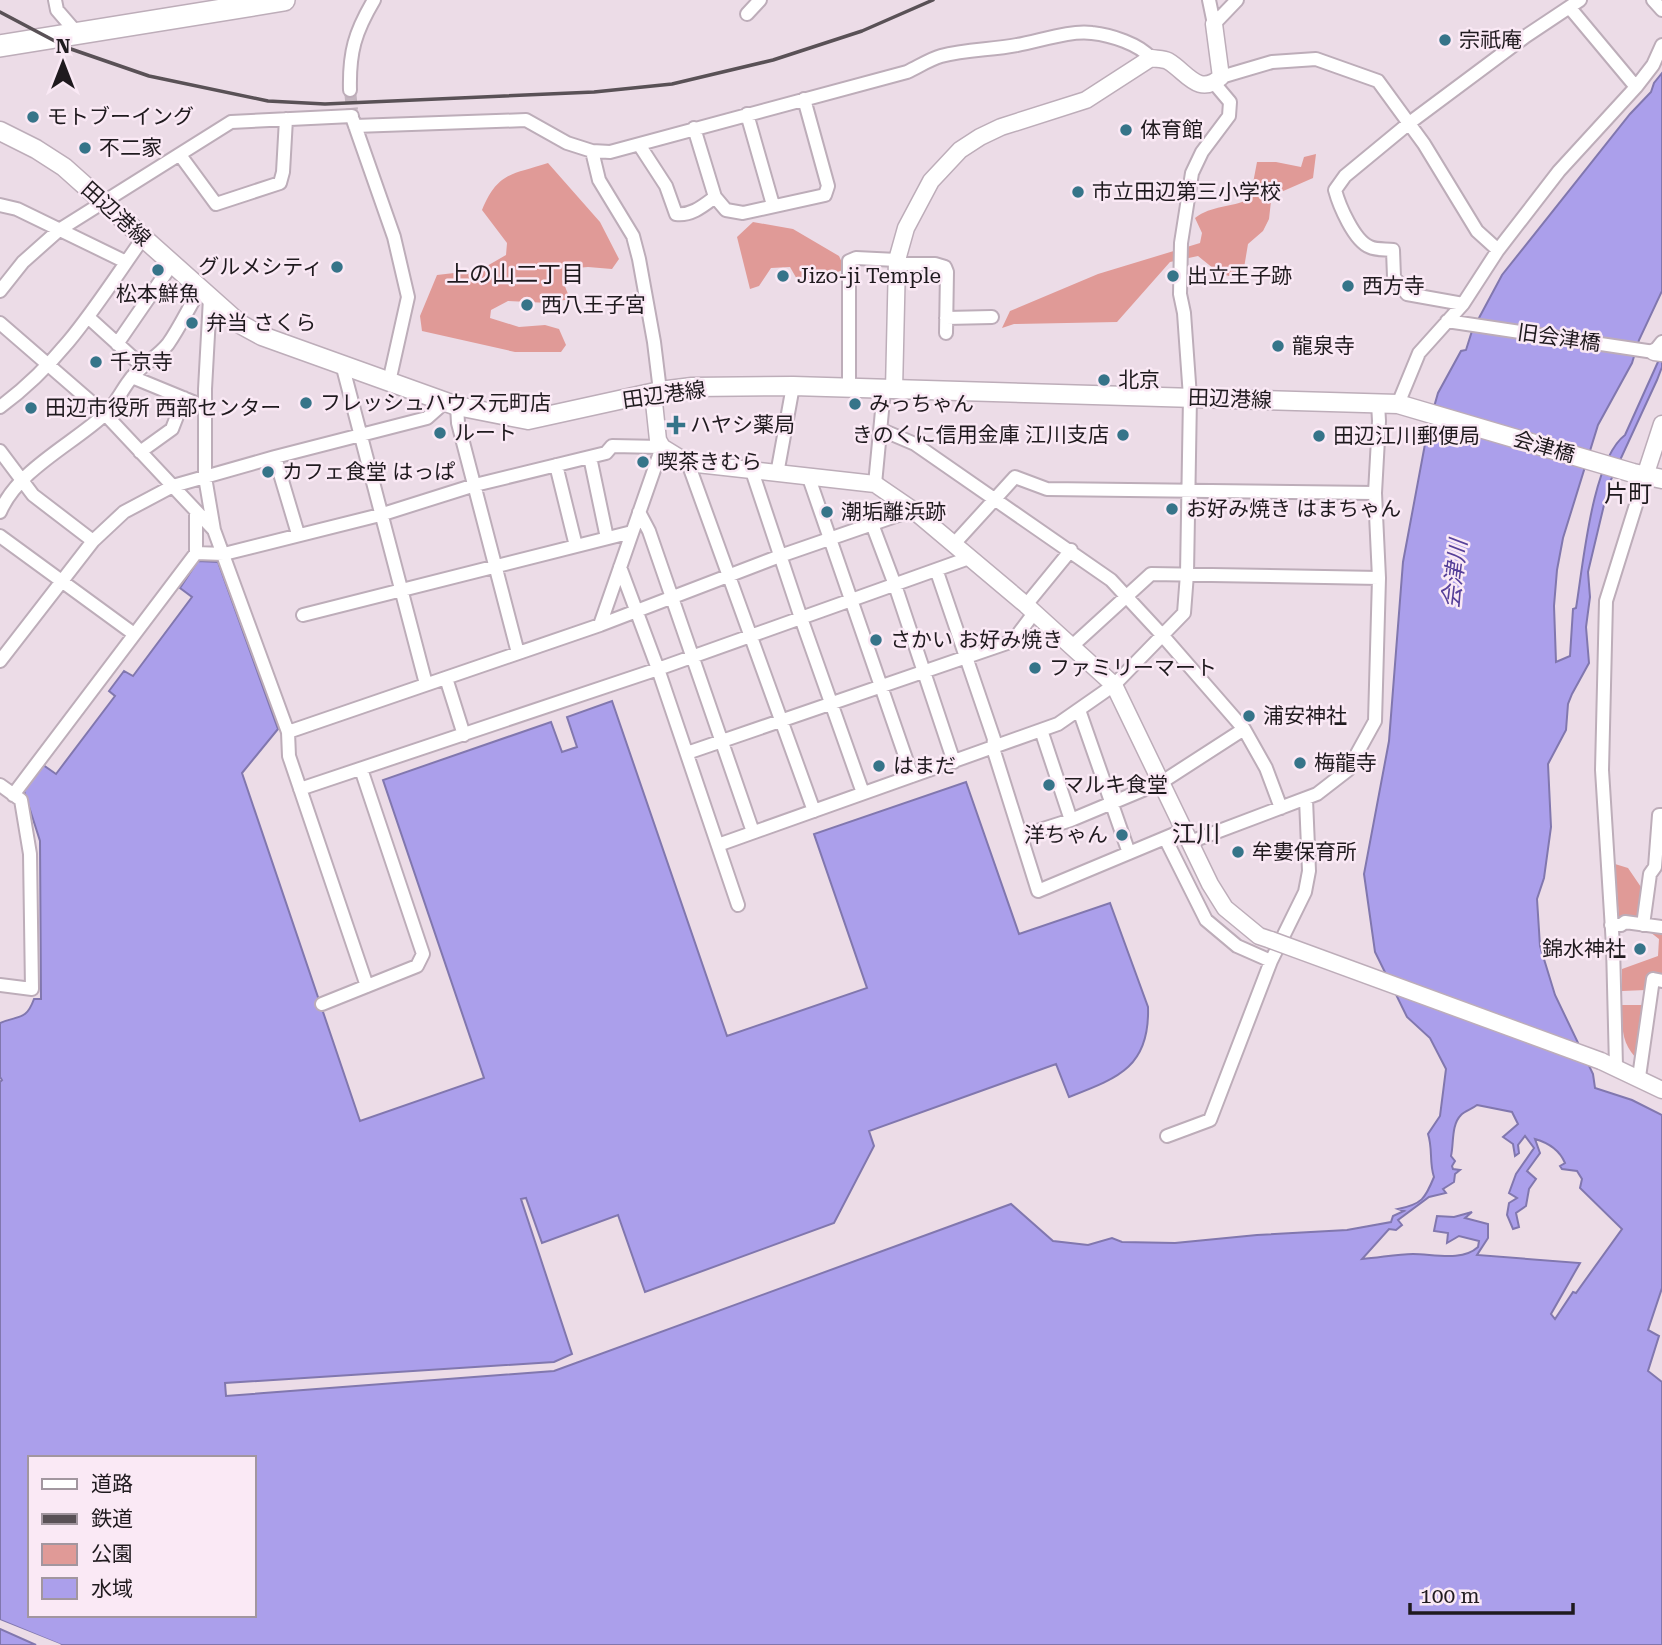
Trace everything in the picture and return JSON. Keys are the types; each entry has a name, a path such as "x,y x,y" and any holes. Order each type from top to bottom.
{"highway":[{"path":"0,46 284,0"}],"main road":[{"name":"田辺港線","path":"0,131 64,167 240,324 262,336 451,404 528,420 656,392 692,387 793,386 1190,397 1398,404 1415,409"},
{"name":"会津橋","path":"1415,409 1647,476"}],"street":[{"path":"55,0 57,10 76,32"},
{"path":"351,90 350,65 354,40 374,0"},
{"path":"747,14 760,0"},
{"path":"718,845 1058,724 1114,685 1184,613 1190,397 1184,313 1180,294 1181,243 1192,173 1202,152 1229,116 1230,102 1217,80 1214,24 1209,0"},
{"path":"1214,24 1237,0"},
{"path":"1653,0 1662,10"},
{"path":"1463,304 1407,294 1394,277 1393,250 1370,248 1361,242 1340,207 1335,190 1346,176 1408,124 1526,36 1575,4 1636,87"},
{"path":"0,291 23,262 59,230 231,122 353,117 526,120 567,143 592,151 610,152 907,72 939,56 1091,32 1128,43 1145,51 1151,58"},
{"path":"1398,404 1419,352 1463,304 1498,250 1559,171 1636,87 1653,65 1662,45"},
{"path":"875,484 889,390 897,262 906,228 931,181 960,150 1001,127 1086,100 1151,58 1167,60 1186,77 1206,86 1272,62 1316,59 1378,81 1424,144 1477,231 1498,250"},
{"path":"694,128 715,197 726,209 743,213 825,195 828,186 804,99"},
{"path":"747,114 774,205"},
{"path":"353,117 394,237 408,297 390,382"},
{"path":"180,155 216,204 280,183 286,119"},
{"path":"640,146 666,186 676,214 684,215 715,197"},
{"path":"592,151 600,180 633,236 639,259 654,342 658,440 662,447 688,463 875,484 912,510 1030,609 1114,685 1210,884 1225,908 1259,936 1609,1063 1662,1090"},
{"path":"0,205 17,209 126,262"},
{"path":"0,407 62,352 143,238"},
{"path":"849,388 849,261 856,258 945,267 946,333"},
{"path":"117,344 172,264"},
{"path":"0,512 5,500 44,461 105,414 122,395 132,377 166,346 205,293"},
{"path":"205,293 205,477 214,530 288,732 289,756 368,986"},
{"path":"88,317 142,366"},
{"path":"946,318 992,317"},
{"name":"旧会津橋","path":"1447,321 1659,349"},
{"path":"0,323 105,414 214,530"},
{"path":"342,364 426,684"},
{"path":"132,377 205,407"},
{"path":"777,474 793,386"},
{"path":"140,452 172,429 184,398"},
{"path":"937,572 994,739 993,748 1038,891 1165,838 1187,836 1306,799 1317,794 1348,770 1375,721 1379,578 1375,493 1378,403"},
{"path":"0,660 93,541 124,512 173,486 427,418 451,404 475,485 518,653"},
{"path":"1609,1063 1611,925 1602,770 1606,601 1662,424"},
{"path":"882,429 915,444 1111,580 1244,729 1266,768 1281,808"},
{"path":"196,553 224,554 380,515 475,485 606,453 612,446 662,447"},
{"path":"600,625 662,447"},
{"path":"0,451 33,495 93,541"},
{"path":"275,457 298,534"},
{"path":"590,457 607,538"},
{"path":"688,463 814,811"},
{"path":"556,465 576,546"},
{"path":"752,471 863,793"},
{"path":"953,545 1015,477 1047,489 1375,493"},
{"path":"808,478 912,776"},
{"path":"288,732 600,625 780,556 912,510"},
{"path":"13,795 196,553 196,512"},
{"path":"639,512 649,531 753,832"},
{"path":"872,524 895,584 954,762"},
{"path":"303,615 632,532"},
{"path":"0,536 134,634"},
{"path":"687,753 1013,641 1030,609 1071,550"},
{"path":"300,789 693,657 895,584 937,572 969,558"},
{"path":"620,567 658,669 738,905"},
{"path":"1071,647 1151,574 1379,578"},
{"path":"446,678 464,735"},
{"path":"1079,709 1129,853"},
{"path":"1021,836 1071,820 1163,782 1244,729"},
{"path":"1041,730 1071,820"},
{"path":"322,1004 417,966 423,954 361,769"},
{"path":"0,785 21,800 30,855 32,989 0,985"},
{"path":"1167,1136 1210,1120 1271,961 1306,892 1309,871 1306,799"},
{"path":"1643,925 1650,874 1655,867 1659,815 1662,815"},
{"path":"1165,838 1206,920 1237,946 1271,961"},
{"path":"1611,925 1625,922 1662,927"},
{"path":"1639,1077 1653,979 1662,981"},
{"path":"1648,1024 1662,1026"}],"green space":[{"path":"1316,154 1313,178 1281,192 1271,201 1269,219 1263,231 1248,244 1244,268 1229,276 1219,273 1198,256 1170,262 1117,322 1014,324 1002,328 1010,311 1098,274 1200,243 1202,233 1195,218 1208,211 1250,199 1257,162 1276,162 1301,167 1304,157"},
{"path":"548,163 600,222 619,259 612,269 564,269 562,279 570,299 549,303 508,301 491,310 490,318 519,327 545,325 559,329 566,345 561,352 515,352 422,331 420,316 437,275 480,270 506,255 507,243 482,210 494,188 515,173"},
{"path":"753,222 793,229 839,256 845,269 823,278 798,281 790,267 771,268 759,286 750,289 737,237"},
{"path":"1615,864 1628,868 1643,890 1639,920 1619,919"},
{"path":"1650,929 1662,931 1662,975 1657,974 1646,990 1622,991 1622,969 1658,956 1659,939"},
{"path":"1622,1005 1645,1005 1639,1055 1635,1057 1625,1039"}],"water":[{"name":"会津川","path":"1662,73 1662,291 1639,340 1632,363 1598,425 1563,538 1554,606 1556,662 1570,656 1573,609 1576,608 1591,515 1604,467 1625,435 1662,353 1662,367 1609,484 1588,572 1590,597 1586,627 1589,663 1572,694 1568,704 1566,730 1548,764 1551,827 1544,878 1537,899 1540,946 1555,995 1593,1074 1595,1088 1632,1100 1662,1115 1662,1288 1648,1330 1659,1336 1648,1371 1662,1382 1662,1645 61,1645 0,1620 0,1023 25,1014 34,999 41,999 40,841 24,791 43,765 56,774 115,696 109,691 124,671 133,676 192,597 180,588 198,561 218,562 278,729 242,773 360,1121 484,1078 383,780 551,722 562,752 577,747 567,717 612,701 727,1036 867,988 814,834 966,782 1019,934 1110,903 1148,1007 1147,1027 1137,1057 1116,1076 1069,1097 1056,1064 869,1131 874,1146 834,1223 645,1292 618,1215 542,1243 526,1198 521,1199 572,1354 554,1362 225,1383 226,1396 554,1371 1011,1204 1053,1241 1088,1245 1112,1238 1122,1242 1175,1243 1347,1230 1391,1222 1393,1216 1404,1211 1398,1209 1422,1199 1434,1177 1428,1134 1440,1116 1446,1069 1430,1038 1407,1017 1375,952 1364,874 1389,741 1403,562 1428,428 1438,393 1461,351 1466,350 1472,331 1502,275 1630,114 1651,92","holes":["1477,1105 1512,1112 1518,1124 1503,1137 1513,1144 1515,1156 1519,1153 1518,1145 1525,1136 1534,1148 1516,1174 1509,1193 1517,1198 1509,1203 1507,1215 1513,1229 1519,1227 1516,1213 1526,1206 1529,1189 1536,1179 1527,1171 1540,1153 1535,1139 1557,1151 1565,1163 1560,1166 1562,1169 1577,1171 1582,1179 1580,1188 1622,1229 1555,1319 1551,1314 1580,1263 1477,1255 1488,1238 1488,1224 1465,1218 1472,1212 1454,1217 1437,1216 1434,1231 1448,1233 1447,1243 1459,1236 1479,1241 1478,1247 1471,1252 1456,1256 1407,1254 1362,1259 1389,1229 1396,1230 1402,1225 1398,1220 1429,1197 1446,1193 1443,1189 1454,1182 1455,1174 1460,1170 1453,1169 1452,1166 1455,1161 1451,1156 1453,1134 1461,1115"]},
{"path":"0,1629 36,1645 0,1645"}],"pier":[{"path":"0,1620 61,1645 53,1645 0,1623"}],"tunnel":[{"path":"350,90 352,110"}],"railway":[{"path":"0,12 68,48 149,76 268,101 325,104 594,92 672,84 773,60 862,31 933,0"}],"place":[{"name":"宗祇庵","path":"1445,40"},
{"name":"モトブーイング","path":"33,117"},
{"name":"体育館","path":"1126,130"},
{"name":"不二家","path":"85,148"},
{"name":"市立田辺第三小学校","path":"1078,192"},
{"name":"グルメシティ","path":"337,267"},
{"name":"松本鮮魚","path":"158,270"},
{"name":"Jizo-ji Temple","path":"783,276"},
{"name":"出立王子跡","path":"1173,276"},
{"name":"西方寺","path":"1348,286"},
{"name":"西八王子宮","path":"527,305"},
{"name":"弁当 さくら","path":"192,323"},
{"name":"龍泉寺","path":"1278,346"},
{"name":"千京寺","path":"96,362"},
{"name":"北京","path":"1104,380"},
{"name":"フレッシュハウス元町店","path":"306,403"},
{"name":"みっちゃん","path":"855,404"},
{"name":"田辺市役所 西部センター","path":"31,408"},
{"name":"ハヤシ薬局","path":"676,425"},
{"name":"ルート","path":"440,433"},
{"name":"きのくに信用金庫 江川支店","path":"1123,435"},
{"name":"田辺江川郵便局","path":"1319,436"},
{"name":"喫茶きむら","path":"643,462"},
{"name":"カフェ食堂 はっぱ","path":"268,472"},
{"name":"お好み焼き はまちゃん","path":"1172,509"},
{"name":"潮垢離浜跡","path":"827,512"},
{"name":"さかい お好み焼き","path":"876,640"},
{"name":"ファミリーマート","path":"1035,668"},
{"name":"浦安神社","path":"1249,716"},
{"name":"梅龍寺","path":"1300,763"},
{"name":"はまだ","path":"879,766"},
{"name":"マルキ食堂","path":"1049,785"},
{"name":"洋ちゃん","path":"1122,835"},
{"name":"牟婁保育所","path":"1238,852"},
{"name":"錦水神社","path":"1640,949"}],"district":[{"name":"上の山二丁目","path":"515,274"},
{"name":"片町","path":"1628,494"},
{"name":"江川","path":"1196,834"}]}
